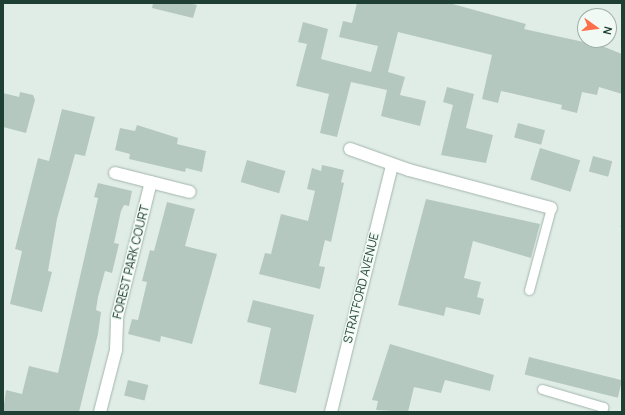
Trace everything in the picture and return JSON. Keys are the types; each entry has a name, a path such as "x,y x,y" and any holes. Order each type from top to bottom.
{"street":[{"path":"350,150 392,165 551,208"},
{"name":"STRATFORD AVENUE","path":"330,412 392,165"},
{"path":"115,172 190,192"},
{"name":"FOREST PARK COURT","path":"100,412 116,350 116,317 151,182"}],"lane":[{"path":"529,290 551,208"},
{"path":"542,389 603,407 602,412"}],"building":[{"path":"153,3 188,3 197,5 193,18 152,8"},
{"path":"357,3 449,3 526,24 524,29 577,41 577,48 607,48 622,54 622,94 599,87 597,95 582,92 577,113 561,109 562,105 501,91 498,103 482,99 492,55 398,32 388,72 405,77 400,95 426,101 420,126 381,116 387,90 351,82 337,137 320,133 329,94 296,86 307,44 298,42 303,22 328,29 321,59 371,72 378,46 339,37 343,21 352,23"},
{"path":"447,87 474,94 466,128 493,135 486,163 441,155 453,105 443,102"},
{"path":"20,92 33,95 35,100 26,133 3,127 3,93 19,97"},
{"path":"62,109 95,117 85,156 75,154 57,219 48,271 52,272 42,312 10,304 22,251 15,249 38,158 49,161"},
{"path":"518,123 545,130 541,145 514,137"},
{"path":"137,125 178,138 177,144 206,151 202,172 186,168 185,172 129,159 130,154 115,150 120,128 135,131"},
{"path":"540,148 580,160 571,192 530,180"},
{"path":"593,156 612,161 608,177 589,171"},
{"path":"247,160 285,171 279,193 241,182"},
{"path":"322,165 344,170 341,182 344,183 331,242 325,240 319,266 325,267 320,289 259,274 265,253 271,254 281,214 308,221 315,191 307,189 312,168 321,171"},
{"path":"98,183 132,191 129,206 124,205 121,211 114,243 119,244 112,273 105,271 98,297 96,310 101,312 98,334 79,412 3,412 6,390 22,394 29,366 58,373 98,198 94,197"},
{"path":"426,199 540,224 531,258 473,241 464,278 481,282 477,297 484,299 480,315 446,307 444,316 398,305"},
{"path":"167,202 195,209 185,246 217,254 192,344 161,336 160,342 128,334 132,319 138,320 147,282 142,281 150,250 154,251"},
{"path":"253,300 314,315 296,393 259,384 271,328 247,322"},
{"path":"390,344 494,375 490,391 445,380 441,393 414,387 408,412 376,410 378,401 372,400"},
{"path":"529,357 622,380 618,398 525,374"},
{"path":"128,380 148,385 145,401 124,396"}]}
